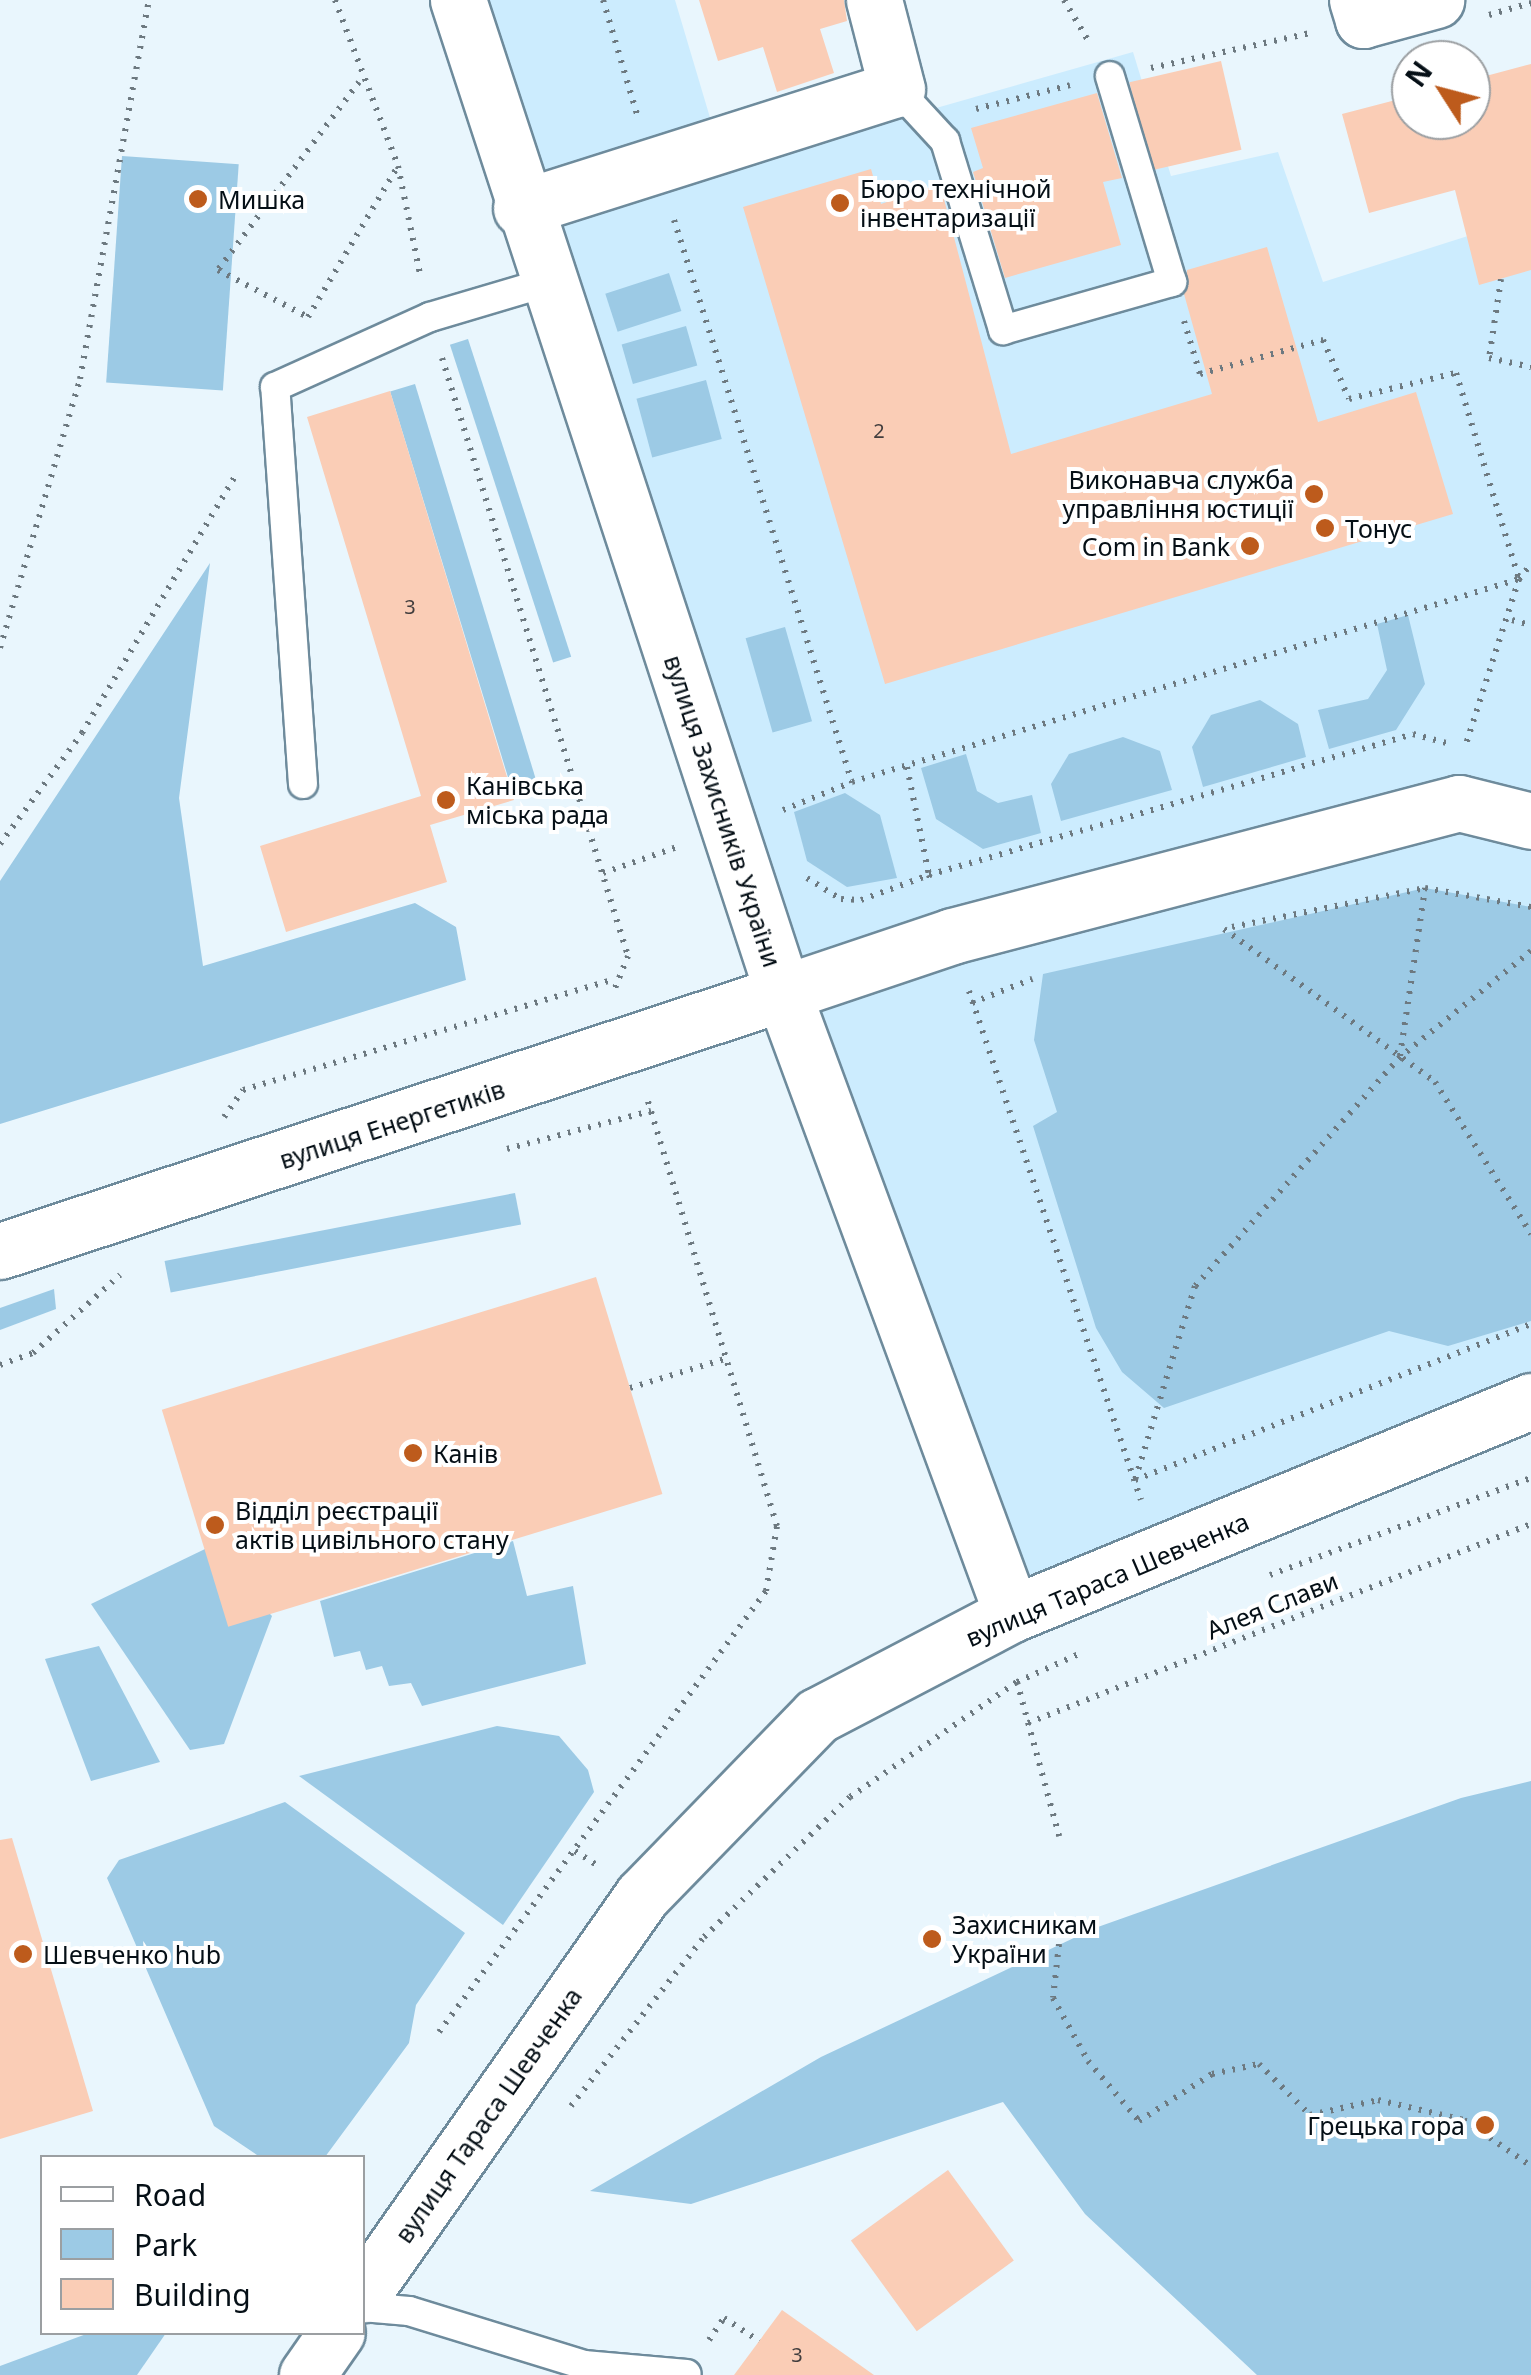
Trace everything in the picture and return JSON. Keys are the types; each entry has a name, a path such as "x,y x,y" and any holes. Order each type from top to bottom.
{"street":[{"name":"вулиця Захисників України","path":"458,0 545,283 784,994 1012,1614"},
{"path":"521,208 898,88 874,0"},
{"path":"1357,0 1363,20 1436,0"},
{"path":"784,994 952,936 1459,804 1531,821"},
{"name":"вулиця Енергетиків","path":"0,1251 784,994"},
{"name":"вулиця Тараса Шевченка","path":"365,2292 642,1896 818,1716 1012,1614 1531,1401"},
{"path":"307,2375 335,2335"}],"lane":[{"path":"898,88 945,141 1004,330 1172,282 1110,76"},
{"path":"303,784 275,388 430,317 545,283"},
{"path":"365,2307 410,2311 584,2364 687,2374"}],"path":[{"path":"0,648 80,378 149,0"},
{"path":"603,0 652,165 852,782 1520,580"},
{"path":"360,81 218,270 308,317 398,166"},
{"path":"1501,279 1489,358 1531,367"},
{"path":"1172,282 1200,374 1324,340 1349,399 1456,373 1520,580"},
{"path":"0,844 82,733 214,523 275,388"},
{"path":"1465,747 1512,620 1520,580 1531,564"},
{"path":"1512,620 1531,625"},
{"path":"800,870 823,891 861,900 930,875 1413,734 1482,753"},
{"path":"907,767 930,875"},
{"path":"782,810 786,826"},
{"path":"1400,1057 1425,888"},
{"path":"1206,933 1425,888 1531,907"},
{"path":"1224,928 1434,1082 1531,1234"},
{"path":"952,936 1161,1556"},
{"path":"1134,1480 1195,1286 1400,1057 1531,951"},
{"path":"972,1003 1042,974"},
{"path":"1134,1480 1531,1324"},
{"path":"630,1388 728,1358"},
{"path":"1252,1582 1531,1478"},
{"name":"Алея Слави","path":"1028,1722 1531,1524"},
{"path":"557,2124 717,1924 850,1797 1017,1682 1088,1650"},
{"path":"1017,1682 1059,1836"},
{"path":"1059,1944 1053,1998 1088,2062 1139,2121 1212,2074 1259,2064 1310,2115 1378,2100 1464,2120 1531,2166"}],"shaded area":[{"path":"458,0 675,0 725,168 1133,52 1171,176 1278,152 1323,282 1531,216 1531,1400 1012,1614"}],"green space":[{"path":"122,156 239,164 223,391 106,382"},
{"path":"669,273 681,311 618,332 605,294"},
{"path":"686,326 697,365 633,384 622,344"},
{"path":"468,339 571,657 553,663 450,345"},
{"path":"706,380 722,439 652,458 636,399"},
{"path":"415,384 540,791 515,799 390,392"},
{"path":"210,563 179,798 203,966 415,903 456,927 466,980 0,1124 0,881"},
{"path":"1408,615 1425,684 1396,730 1329,749 1318,710 1368,699 1387,670 1377,624"},
{"path":"785,627 812,721 773,733 746,638"},
{"path":"1260,700 1298,724 1306,757 1203,787 1192,747 1211,715"},
{"path":"1123,737 1160,751 1172,790 1061,821 1051,784 1069,754"},
{"path":"966,754 977,791 998,803 1032,795 1041,833 983,849 936,819 921,768"},
{"path":"845,793 880,815 897,878 847,887 807,861 794,812"},
{"path":"1425,888 1531,907 1531,1321 1448,1346 1389,1331 1164,1408 1122,1372 1096,1328 1033,1126 1057,1112 1034,1040 1043,974"},
{"path":"515,1193 521,1224 171,1293 165,1261"},
{"path":"54,1289 56,1309 0,1330 0,1308"},
{"path":"513,1541 527,1596 573,1586 586,1664 422,1706 411,1683 389,1686 382,1666 366,1670 360,1651 334,1657 320,1601"},
{"path":"205,1549 272,1616 224,1744 190,1750 91,1604"},
{"path":"99,1646 160,1762 91,1781 45,1659"},
{"path":"497,1726 559,1736 588,1770 594,1792 503,1925 299,1776"},
{"path":"1531,1781 1531,2375 1257,2375 1085,2214 1003,2102 691,2204 590,2191 821,2057 1095,1928 1461,1798"},
{"path":"285,1802 465,1933 416,2005 409,2043 326,2155 257,2155 214,2126 107,1878 119,1860"},
{"path":"84,2335 165,2335 137,2375 0,2375 0,2366"}],"building":[{"path":"699,0 844,0 847,21 820,29 834,73 777,92 763,47 718,61"},
{"path":"1221,61 1241,150 1150,171 1129,82"},
{"path":"1531,64 1531,270 1479,285 1455,190 1369,213 1342,114 1391,101 1391,140 1491,140 1491,75"},
{"path":"1097,93 1122,178 1103,182 1121,245 1005,278 973,172 983,168 971,128"},
{"path":"871,169 881,204 940,184 1011,454 1212,394 1184,294 1187,270 1267,247 1318,422 1416,392 1453,514 885,684 743,207"},
{"path":"390,391 514,800 430,825 447,882 286,932 260,846 421,796 307,417"},
{"name":"Канів","path":"596,1277 662,1494 228,1627 162,1410"},
{"name":"Шевченко hub","path":"12,1838 93,2111 0,2139 0,1840"},
{"path":"948,2170 1014,2261 917,2331 851,2241"},
{"path":"782,2310 874,2375 734,2375"}],"place":[{"name":"Мишка","path":"198,199"},
{"name":"Бюро технічной інвентаризації","path":"840,203"},
{"name":"Виконавча служба управління юстиції","path":"1314,494"},
{"name":"Тонус","path":"1325,528"},
{"name":"Com in Bank","path":"1250,546"},
{"name":"Канівська міська рада","path":"446,800"},
{"name":"Канів","path":"413,1453"},
{"name":"Відділ реєстрації актів цивільного стану","path":"215,1525"},
{"name":"Захисникам України","path":"932,1939"},
{"name":"Шевченко hub","path":"23,1954"},
{"name":"Грецька гора","path":"1485,2125"}]}
